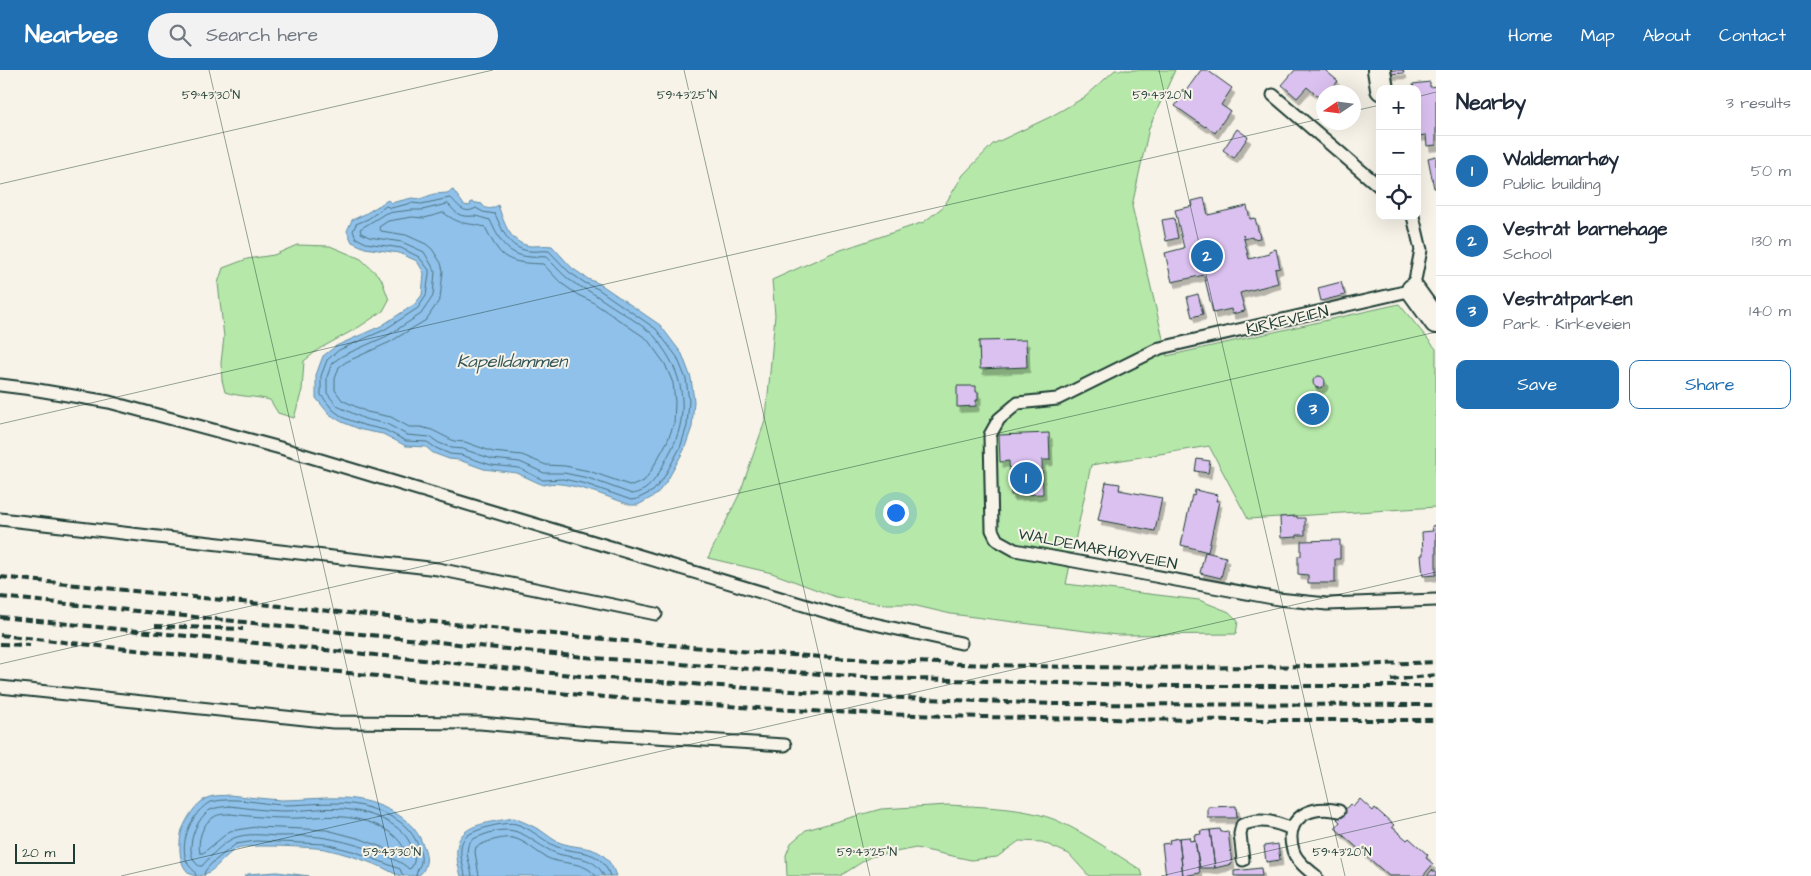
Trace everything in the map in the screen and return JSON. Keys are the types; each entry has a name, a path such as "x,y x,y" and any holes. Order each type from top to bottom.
{"street":[{"path":"1379,70 1381,85"},
{"path":"1413,290 1436,322"}],"lane":[{"path":"1273,95 1376,184"},
{"path":"1413,290 1421,250 1414,220"},
{"name":"KIRKEVEIEN","path":"1160,348 1413,290"},
{"name":"WALDEMARHØYVEIEN","path":"1160,348 1057,399 1018,403 999,419 990,435 992,530 997,540 1015,550 1278,599 1326,604 1436,600"},
{"path":"0,385 109,402 266,444 846,618 961,643"},
{"path":"0,519 438,569 656,614"},
{"path":"0,687 334,722 480,723 589,733 785,745"},
{"path":"1311,874 1293,852 1292,829 1297,819 1317,808 1339,811"},
{"path":"1242,860 1240,834 1242,825 1263,820 1272,821 1292,829"}],"green space":[{"path":"1115,70 1175,70 1149,128 1132,206 1167,356 1399,304 1436,349 1436,507 1248,519 1209,446 1091,465 1066,584 1199,600 1229,612 1238,621 1236,634 1117,635 951,614 908,604 885,604 836,597 772,573 708,558 740,493 766,418 775,315 772,280 832,253 924,222 944,206 963,175 993,144 1050,117 1085,97"},
{"path":"297,245 330,246 361,259 381,278 389,300 383,311 359,327 319,349 304,361 302,390 294,418 278,413 270,400 225,392 221,363 224,337 218,283 223,268 247,259 274,255"},
{"path":"948,805 1018,810 1045,816 1069,826 1100,844 1141,870 1143,876 1089,876 1069,854 1042,842 1019,841 997,857 971,860 916,848 870,857 840,876 787,876 786,855 791,843 806,830 881,809"}],"water":[{"name":"Kapelldammen","path":"453,190 464,205 470,206 471,202 490,208 498,205 513,237 531,246 552,246 572,268 588,279 600,284 660,325 682,354 691,378 694,401 692,427 684,450 667,481 656,495 638,505 631,505 574,486 562,484 543,485 517,473 484,469 433,453 426,447 406,446 383,434 362,430 342,422 329,414 316,398 316,375 323,356 336,346 381,326 415,304 422,295 424,273 417,261 399,253 365,248 352,242 347,231 352,220 388,200 391,203 412,198 420,199"},
{"path":"229,795 282,800 343,798 376,804 397,814 414,829 426,853 424,868 418,875 403,876 339,852 325,849 254,846 238,848 208,873 196,876 190,874 183,864 180,850 184,825 192,812 207,798"},
{"path":"514,818 539,829 556,841 598,852 611,865 616,876 461,876 457,859 457,847 460,838 466,831 486,823"},
{"path":"277,872 309,876 244,876 248,874"}],"building":[{"path":"1201,70 1207,70 1232,88 1221,105 1230,111 1215,133 1175,106"},
{"path":"1295,70 1327,70 1338,81 1334,85 1316,85 1316,95 1307,87 1297,98 1282,85"},
{"path":"1389,70 1403,70 1404,73 1390,74"},
{"path":"1430,82 1430,87 1436,86 1436,145 1427,146 1426,135 1421,136 1421,85 1413,84"},
{"path":"1237,129 1248,137 1234,158 1223,150"},
{"path":"1436,156 1436,188 1434,188 1428,158"},
{"path":"1204,198 1208,215 1247,206 1250,219 1255,218 1260,238 1244,239 1249,259 1269,254 1269,251 1276,249 1280,268 1275,269 1278,283 1240,293 1245,311 1232,314 1231,309 1213,313 1204,275 1172,282 1165,253 1184,248 1175,210 1193,206 1192,201"},
{"path":"1174,218 1178,238 1166,241 1162,220"},
{"path":"1341,282 1345,295 1321,301 1318,288"},
{"path":"1198,294 1203,314 1192,317 1187,297"},
{"path":"1026,340 1027,367 980,369 979,341"},
{"path":"1317,376 1321,376 1325,382 1321,388 1317,388 1313,384 1313,380"},
{"path":"957,386 976,386 978,400 976,400 976,406 957,407"},
{"path":"1049,433 1050,460 1042,460 1043,494 1011,495 1009,461 1000,462 999,435"},
{"path":"1197,459 1210,461 1208,473 1195,471"},
{"path":"1106,482 1120,484 1119,490 1162,498 1155,531 1098,520"},
{"path":"1195,490 1218,495 1216,501 1219,501 1208,552 1181,545 1192,495 1194,496"},
{"path":"1297,516 1297,518 1305,518 1305,535 1281,538 1280,517"},
{"path":"1436,525 1436,575 1423,576 1421,555 1423,555 1422,532 1433,531 1432,526"},
{"path":"1340,540 1340,559 1335,559 1335,583 1308,583 1308,575 1298,574 1298,556 1301,556 1301,541"},
{"path":"1205,552 1226,557 1221,578 1200,573"},
{"path":"1360,799 1373,811 1375,808 1394,825 1392,827 1407,840 1409,838 1428,855 1426,858 1433,864 1423,876 1389,876 1335,828 1340,822 1337,819 1350,804 1353,807"},
{"path":"1236,806 1237,818 1208,818 1208,807"},
{"path":"1220,829 1221,832 1228,831 1232,864 1215,868 1210,830"},
{"path":"1210,830 1215,868 1200,868 1194,835 1201,834 1200,831"},
{"path":"1189,837 1190,841 1195,840 1200,873 1183,876 1179,838"},
{"path":"1179,838 1183,876 1166,876 1162,844 1170,843 1169,840"},
{"path":"1278,844 1280,860 1266,862 1264,846"},
{"path":"1261,868 1262,876 1234,876 1234,871"},
{"path":"1432,870 1436,873 1436,876 1427,876"}],"railway":[{"path":"0,577 590,638 861,659 980,665 1110,667 1241,667 1436,662"},
{"path":"0,597 594,658 878,678 1170,686 1436,686"},
{"path":"0,617 591,677 877,697 1055,704 1436,705"},
{"path":"155,626 243,629"},
{"path":"0,635 297,668 495,687 693,704 792,710 1034,718 1436,720"},
{"path":"0,644 30,645"},
{"path":"1391,680 1436,675"}],"place":[{"name":"Vestråt barnehage","path":"1207,256"},
{"name":"Vestråtparken","path":"1313,409"},
{"name":"Waldemarhøy","path":"1026,478"}]}
